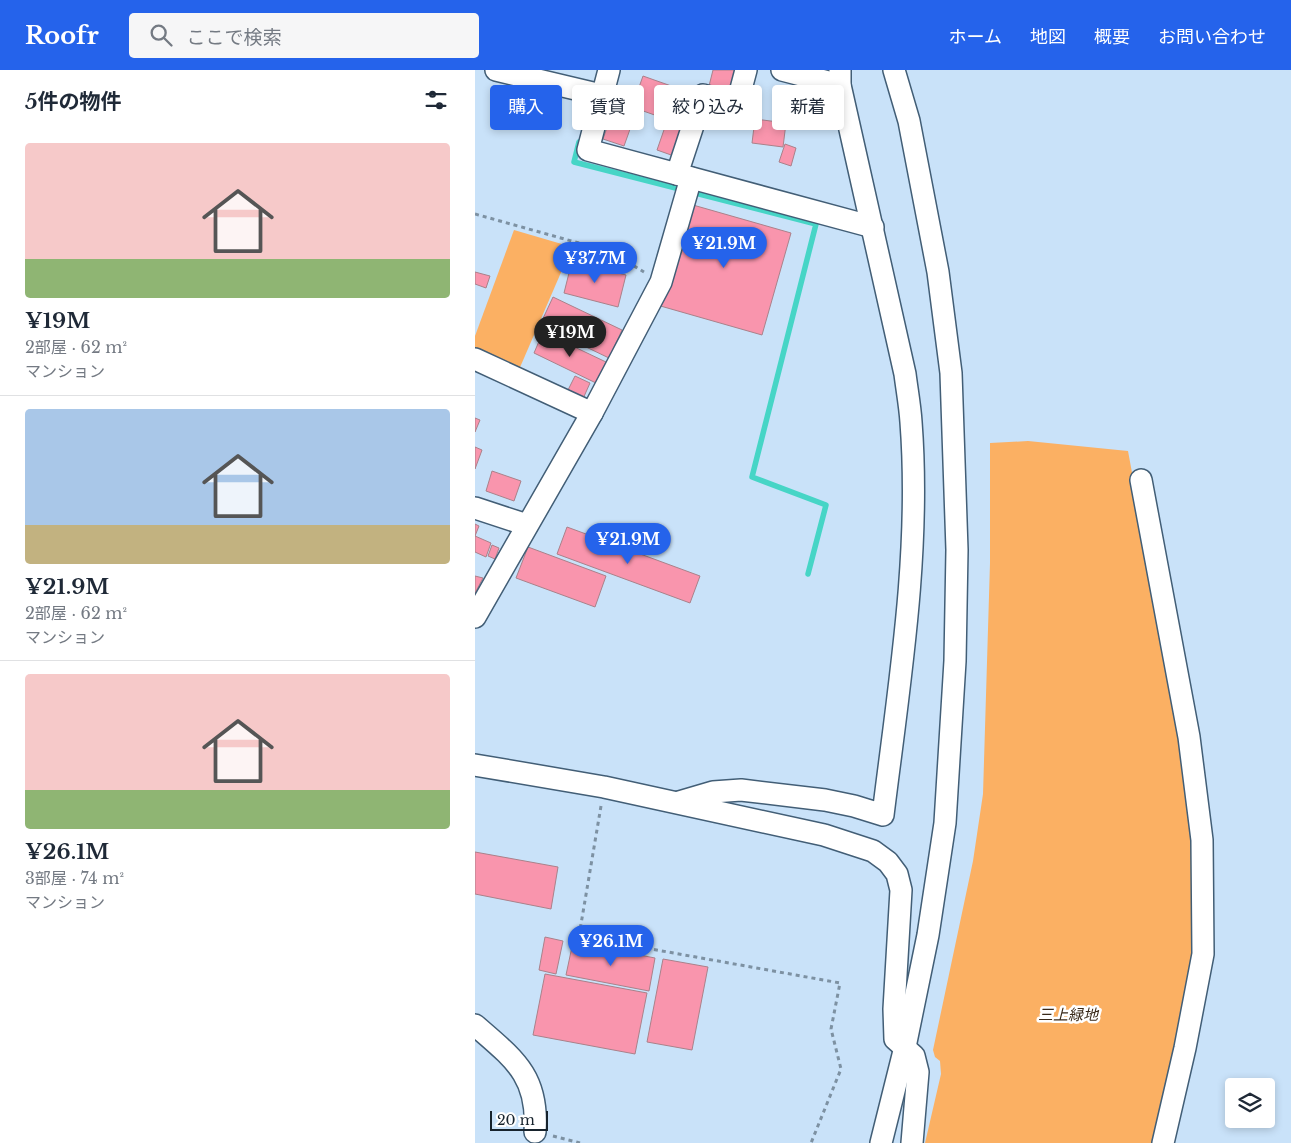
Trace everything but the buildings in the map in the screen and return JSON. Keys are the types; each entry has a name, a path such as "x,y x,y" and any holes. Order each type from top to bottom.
{"street":[{"path":"496,70 572,88"},
{"path":"604,85 609,70"},
{"path":"475,617 592,414 661,282 703,95 737,104 746,70"},
{"path":"679,802 713,792 741,790 825,800 883,815 906,621 913,527 911,422 905,374 840,77 782,70"},
{"path":"881,1143 905,1047 928,935 945,823 955,660 957,550 951,373 938,272 909,121 894,70"},
{"path":"593,130 588,150 873,227"},
{"path":"475,360 592,414"},
{"path":"1141,480 1189,737 1201,840 1203,954 1185,1048 1163,1143"},
{"path":"475,508 527,525"},
{"path":"475,765 679,802 824,835 873,851 888,862 897,874 901,890 894,1009 895,1039 914,1056 918,1072 912,1143"},
{"path":"475,1025 519,1066 527,1078 537,1114 535,1132"}],"path":[{"path":"475,214 611,252 661,282"},
{"path":"604,787 579,936 841,984 831,1029 841,1069 811,1143"},
{"path":"535,1132 580,1143"}],"green space":[{"path":"514,230 572,247 518,372 475,354 475,336"},
{"name":"三上緑地","path":"1028,441 1128,451 1133,478 1152,478 1195,727 1209,852 1170,1143 925,1143 941,1074 940,1061 935,1057 933,1050 973,861 983,794 990,563 990,443"}],"waterway":[{"path":"579,142 574,162 816,224 752,477 826,505 808,574"}]}
